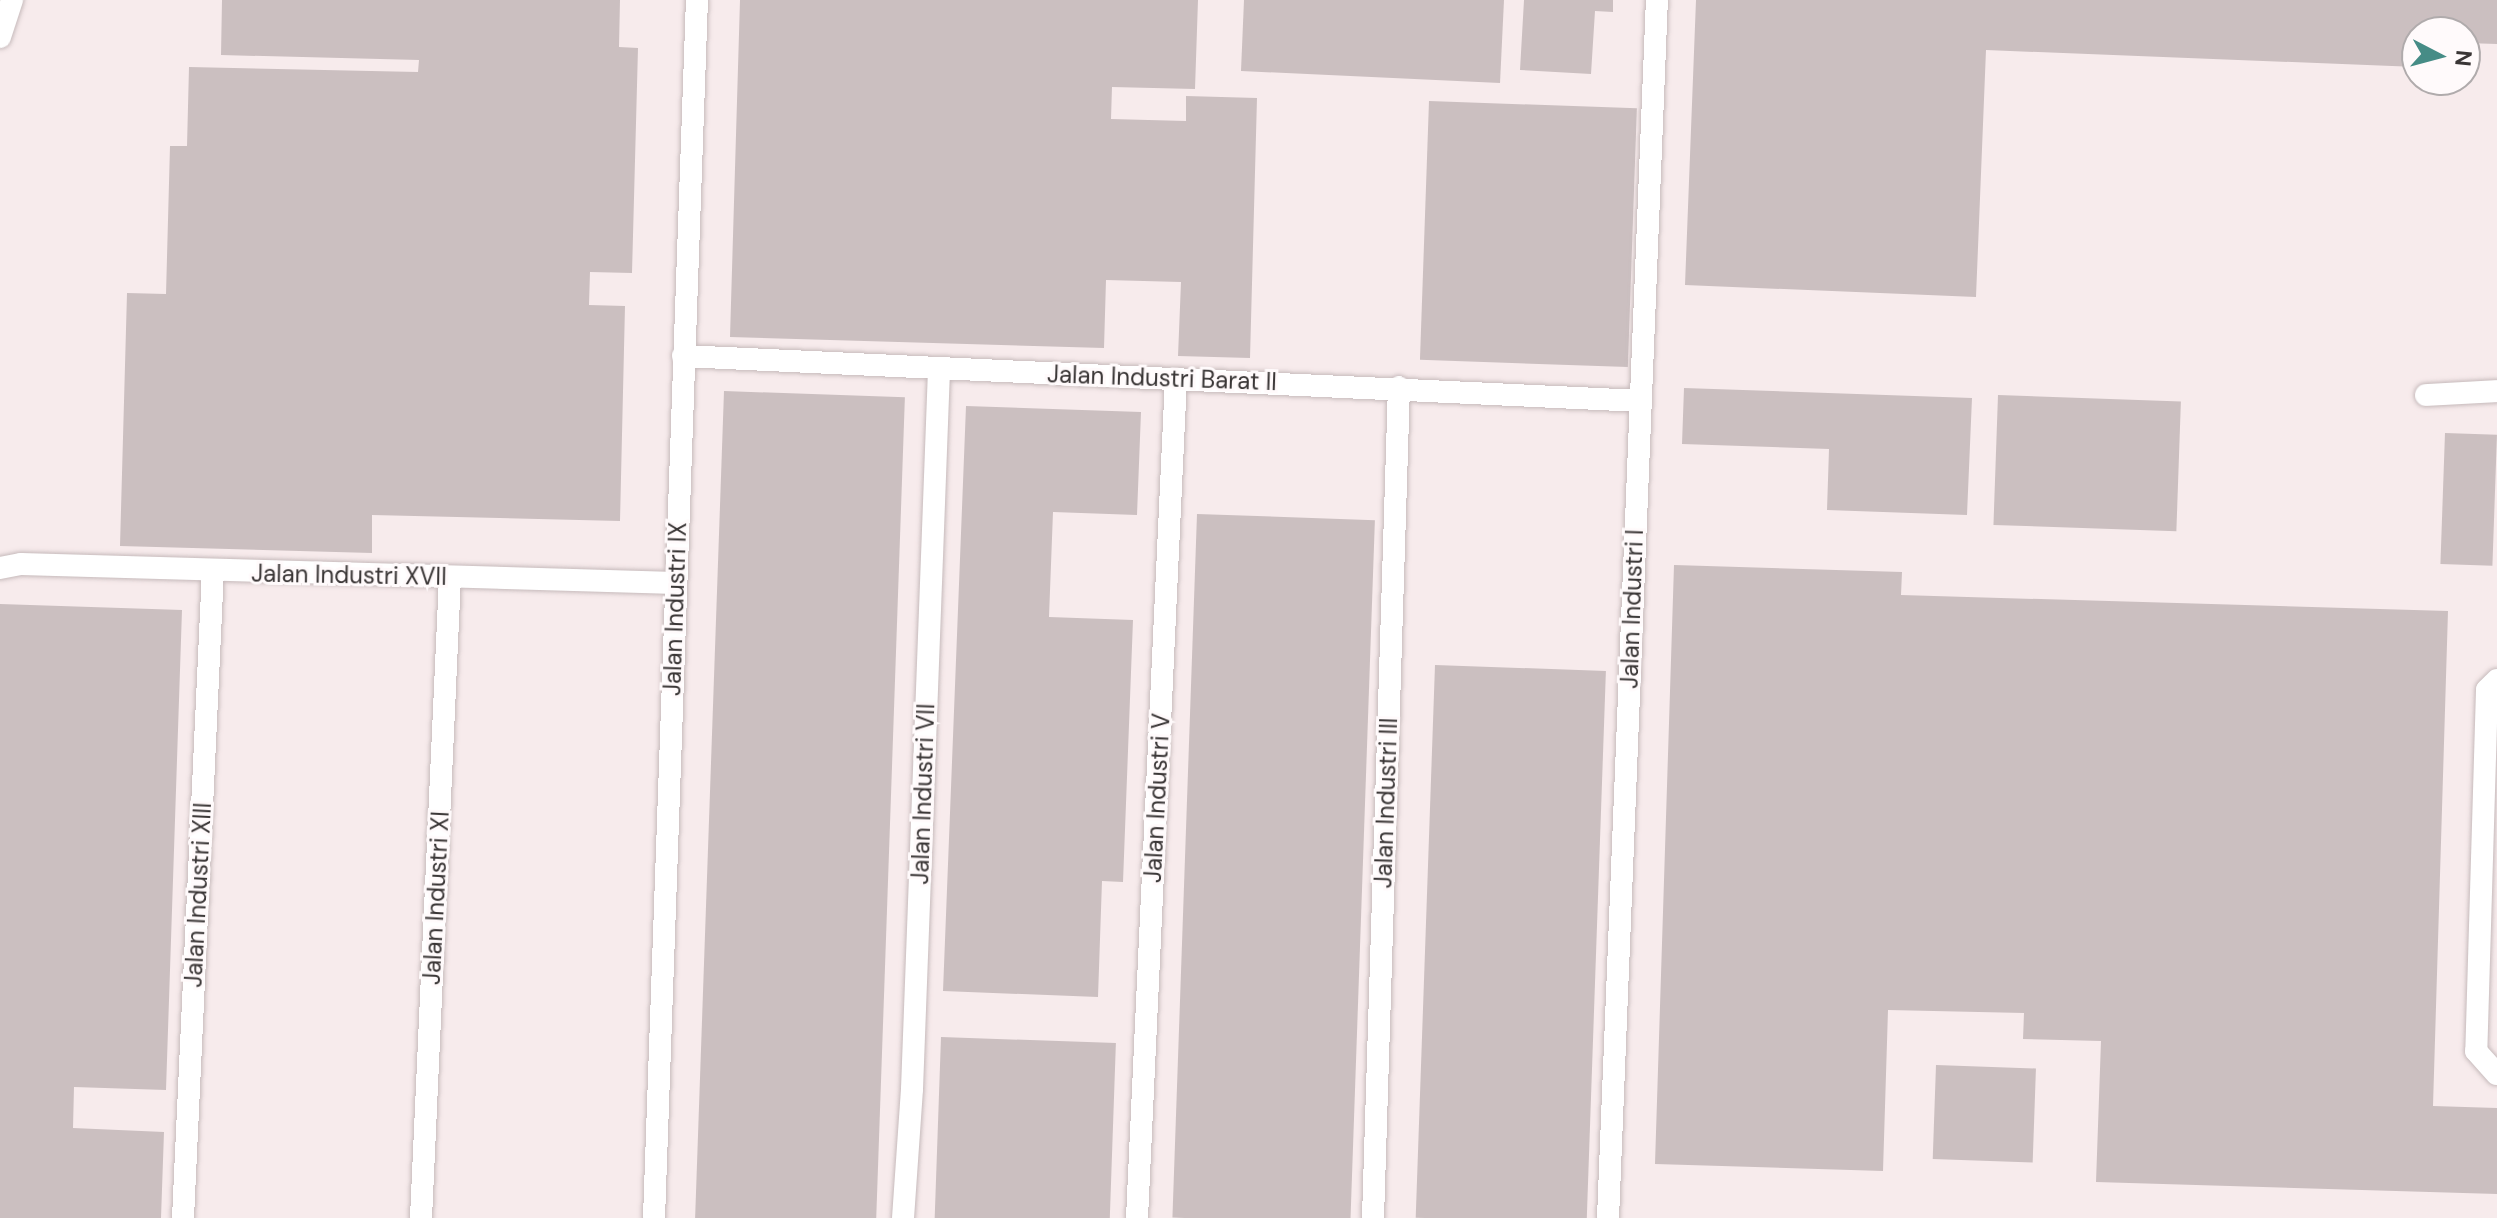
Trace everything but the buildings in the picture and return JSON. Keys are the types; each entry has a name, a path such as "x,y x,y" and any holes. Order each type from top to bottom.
{"lane":[{"path":"0,37 12,0"},
{"name":"Jalan Industri IX","path":"654,1218 697,0"},
{"name":"Jalan Industri I","path":"1608,1218 1657,0"},
{"name":"Jalan Industri Barat II","path":"683,356 939,370 1399,387 1640,401"},
{"name":"Jalan Industri VII","path":"903,1218 912,1089 939,370"},
{"name":"Jalan Industri V","path":"1137,1218 1176,379"},
{"name":"Jalan Industri III","path":"1373,1218 1399,387"},
{"path":"2426,395 2497,391"},
{"name":"Jalan Industri XVII","path":"11,566 676,583"},
{"name":"Jalan Industri XIII","path":"183,1218 213,571"},
{"name":"Jalan Industri XI","path":"421,1218 450,577"},
{"path":"2497,680 2487,690 2476,1051 2497,1074"}]}
